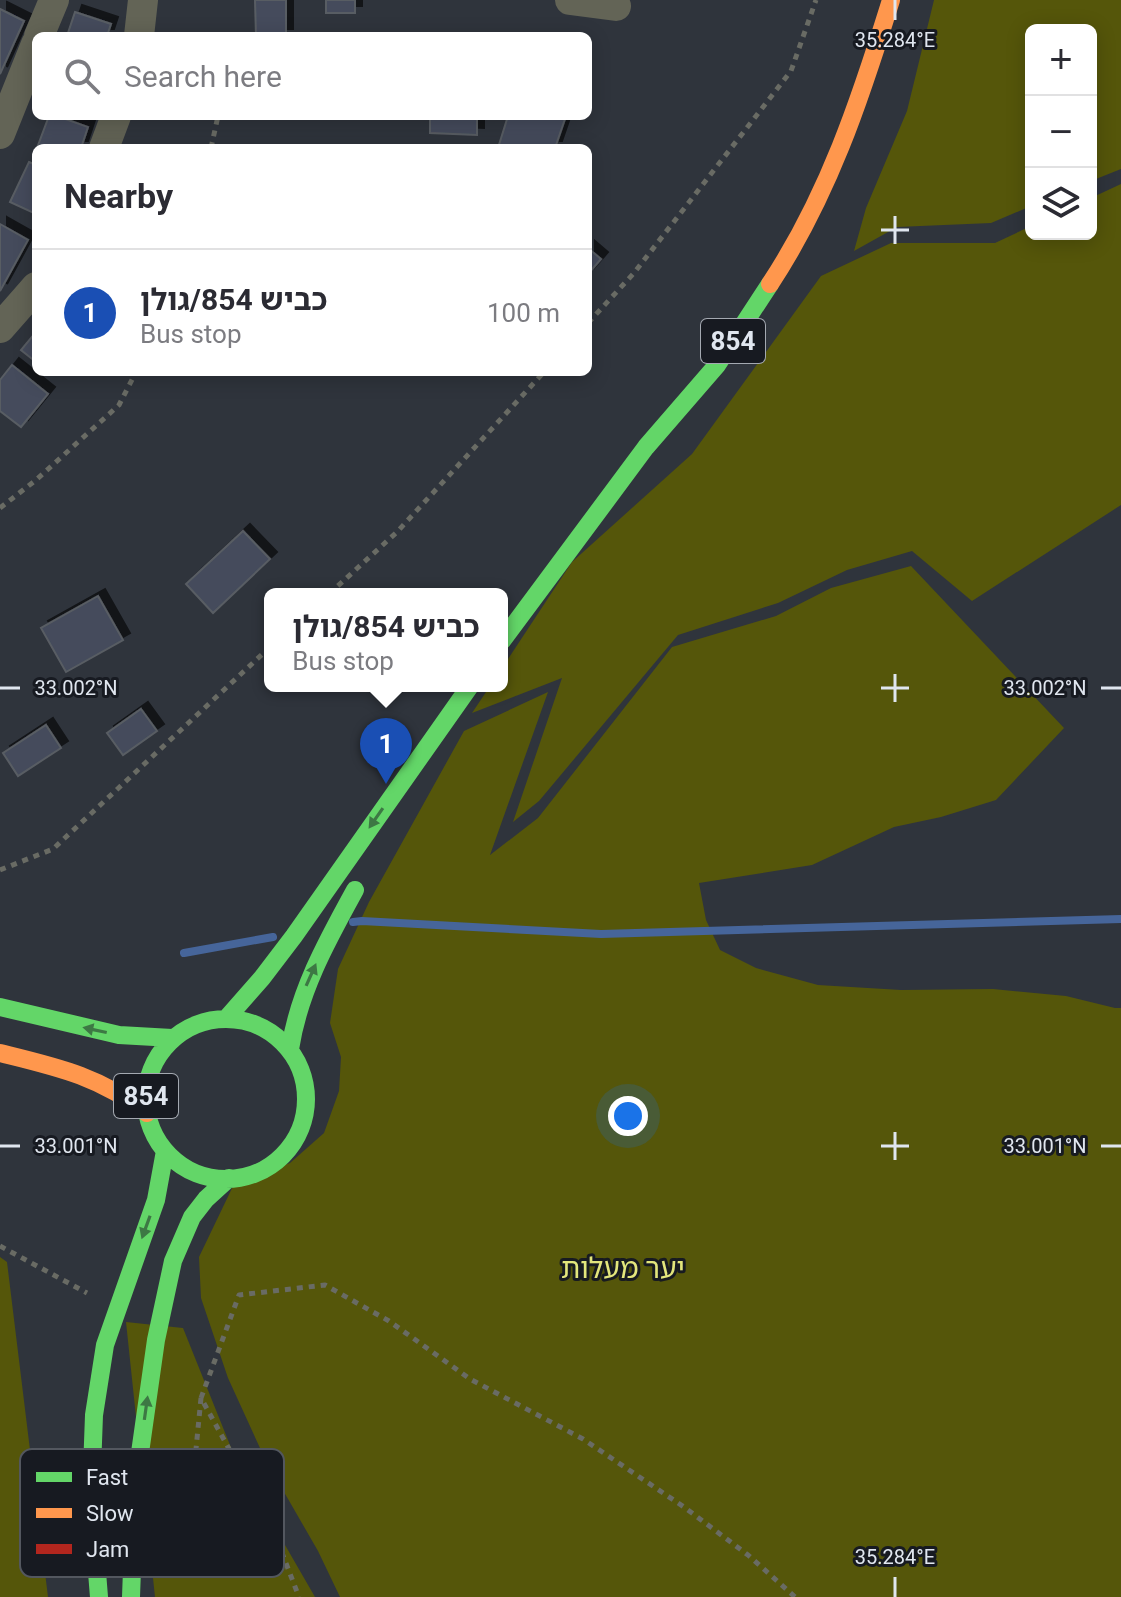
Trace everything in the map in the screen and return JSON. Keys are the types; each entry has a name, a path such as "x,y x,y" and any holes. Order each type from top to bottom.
{"main road":[{"name":"854","path":"508,633 646,447 717,365 788,257 833,166 861,96 891,0"},
{"path":"226,1019 278,960 374,820 468,692"},
{"path":"290,1049 292,1026 299,1003 316,964 369,864 469,692"},
{"path":"0,1007 119,1035 172,1038"},
{"name":"854","path":"226,1019 243,1020 269,1030 290,1049 303,1074 307,1102 301,1129 287,1152 264,1170 238,1178 210,1178 184,1167 165,1151 152,1130 145,1106 147,1081 157,1058 172,1038 194,1025 226,1019"},
{"path":"0,1053 93,1081 120,1093 147,1113"},
{"name":"854","path":"93,1449 94,1415 105,1345 156,1200 165,1151"},
{"name":"854","path":"141,1449 156,1340 173,1261 192,1217 229,1178"},
{"name":"854","path":"97,1577 99,1597"},
{"name":"854","path":"131,1597 132,1577"}],"street":[{"path":"41,32 54,0"},
{"path":"139,32 143,0"},
{"path":"570,0 616,6"},
{"path":"0,134 32,54"},
{"path":"106,144 114,120"},
{"path":"0,328 32,292"}],"path":[{"path":"592,319 634,273 791,71 816,0"},
{"path":"212,144 217,120"},
{"path":"0,508 119,405 134,376"},
{"path":"336,588 397,532 540,376"},
{"path":"0,870 53,849 264,653"},
{"path":"0,1246 117,1310"},
{"path":"196,1449 201,1398 239,1295 325,1285 389,1321 470,1379 583,1439 684,1507 748,1555 795,1597"},
{"path":"201,1398 229,1449"},
{"path":"284,1558 299,1597"}],"green space":[{"path":"934,0 1121,0 1121,169 1097,179 1097,24 1025,24 1025,209 991,223 897,227 854,251 866,208 907,111"},
{"path":"1121,184 1121,505 972,601 912,551 847,570 778,603 678,635 539,801 513,822 562,678 472,713 486,692 508,692 508,659 572,562 692,454 821,276 891,243 995,243 1025,229 1025,240 1097,240 1097,195"},
{"name":"יער מעלות","path":"911,566 1064,728 996,800 894,827 812,865 699,883 706,920 720,950 756,968 818,985 901,990 993,989 1066,996 1121,1008 1121,1597 340,1597 284,1492 284,1449 260,1449 228,1378 201,1298 199,1257 234,1184 290,1163 324,1133 339,1091 341,1057 330,1023 338,969 369,902 464,731 548,692 490,855 538,818 672,647 776,616 831,588"},
{"path":"0,1257 7,1262 30,1449 20,1449 20,1577 46,1577 48,1597 0,1597"},
{"path":"126,1322 183,1328 232,1449 139,1449"},
{"path":"284,1543 315,1597 155,1597 153,1577 284,1577"}],"building":[{"path":"255,0 286,0 286,32 256,32"},
{"path":"326,0 355,0 355,13 326,13"},
{"path":"0,9 24,21 0,74"},
{"path":"75,12 111,24 108,32 68,32"},
{"path":"48,120 68,120 88,127 82,144 38,144"},
{"path":"430,120 477,120 477,135 430,133"},
{"path":"507,120 565,120 556,144 499,144"},
{"path":"29,162 32,163 32,212 10,202"},
{"path":"0,224 28,240 0,291"},
{"path":"592,251 601,259 592,269"},
{"path":"32,337 32,359 21,350"},
{"path":"12,365 48,394 21,427 0,411 0,380"},
{"path":"243,531 270,559 213,613 186,584"},
{"path":"98,596 123,640 66,672 41,628"},
{"path":"141,709 157,731 123,755 107,733"},
{"path":"46,725 61,748 18,776 3,753"}],"waterway":[{"path":"353,922 601,934 1121,919"},
{"path":"184,953 273,937"}],"traffic: fast":[{"path":"508,633 646,447 717,365 770,284"},
{"path":"226,1019 294,936 466,692"},
{"path":"290,1049 307,987 355,890"},
{"path":"0,1007 119,1035 172,1038"},
{"path":"226,1019 257,1025 283,1042 300,1068 306,1099 300,1130 283,1156 257,1173 226,1179 195,1173 169,1156 152,1130 146,1099 152,1068 169,1042 195,1025 226,1019"},
{"path":"93,1449 94,1415 105,1345 156,1200 165,1151"},
{"path":"141,1449 156,1340 173,1261 192,1217 229,1178"},
{"path":"97,1577 99,1597"},
{"path":"131,1597 132,1577"}],"traffic: slow":[{"path":"770,284 791,251 826,182 854,111 891,0"},
{"path":"0,1053 59,1068 94,1081 147,1113"}],"place":[{"name":"כביש 854/גולן","path":"386,784"}]}
